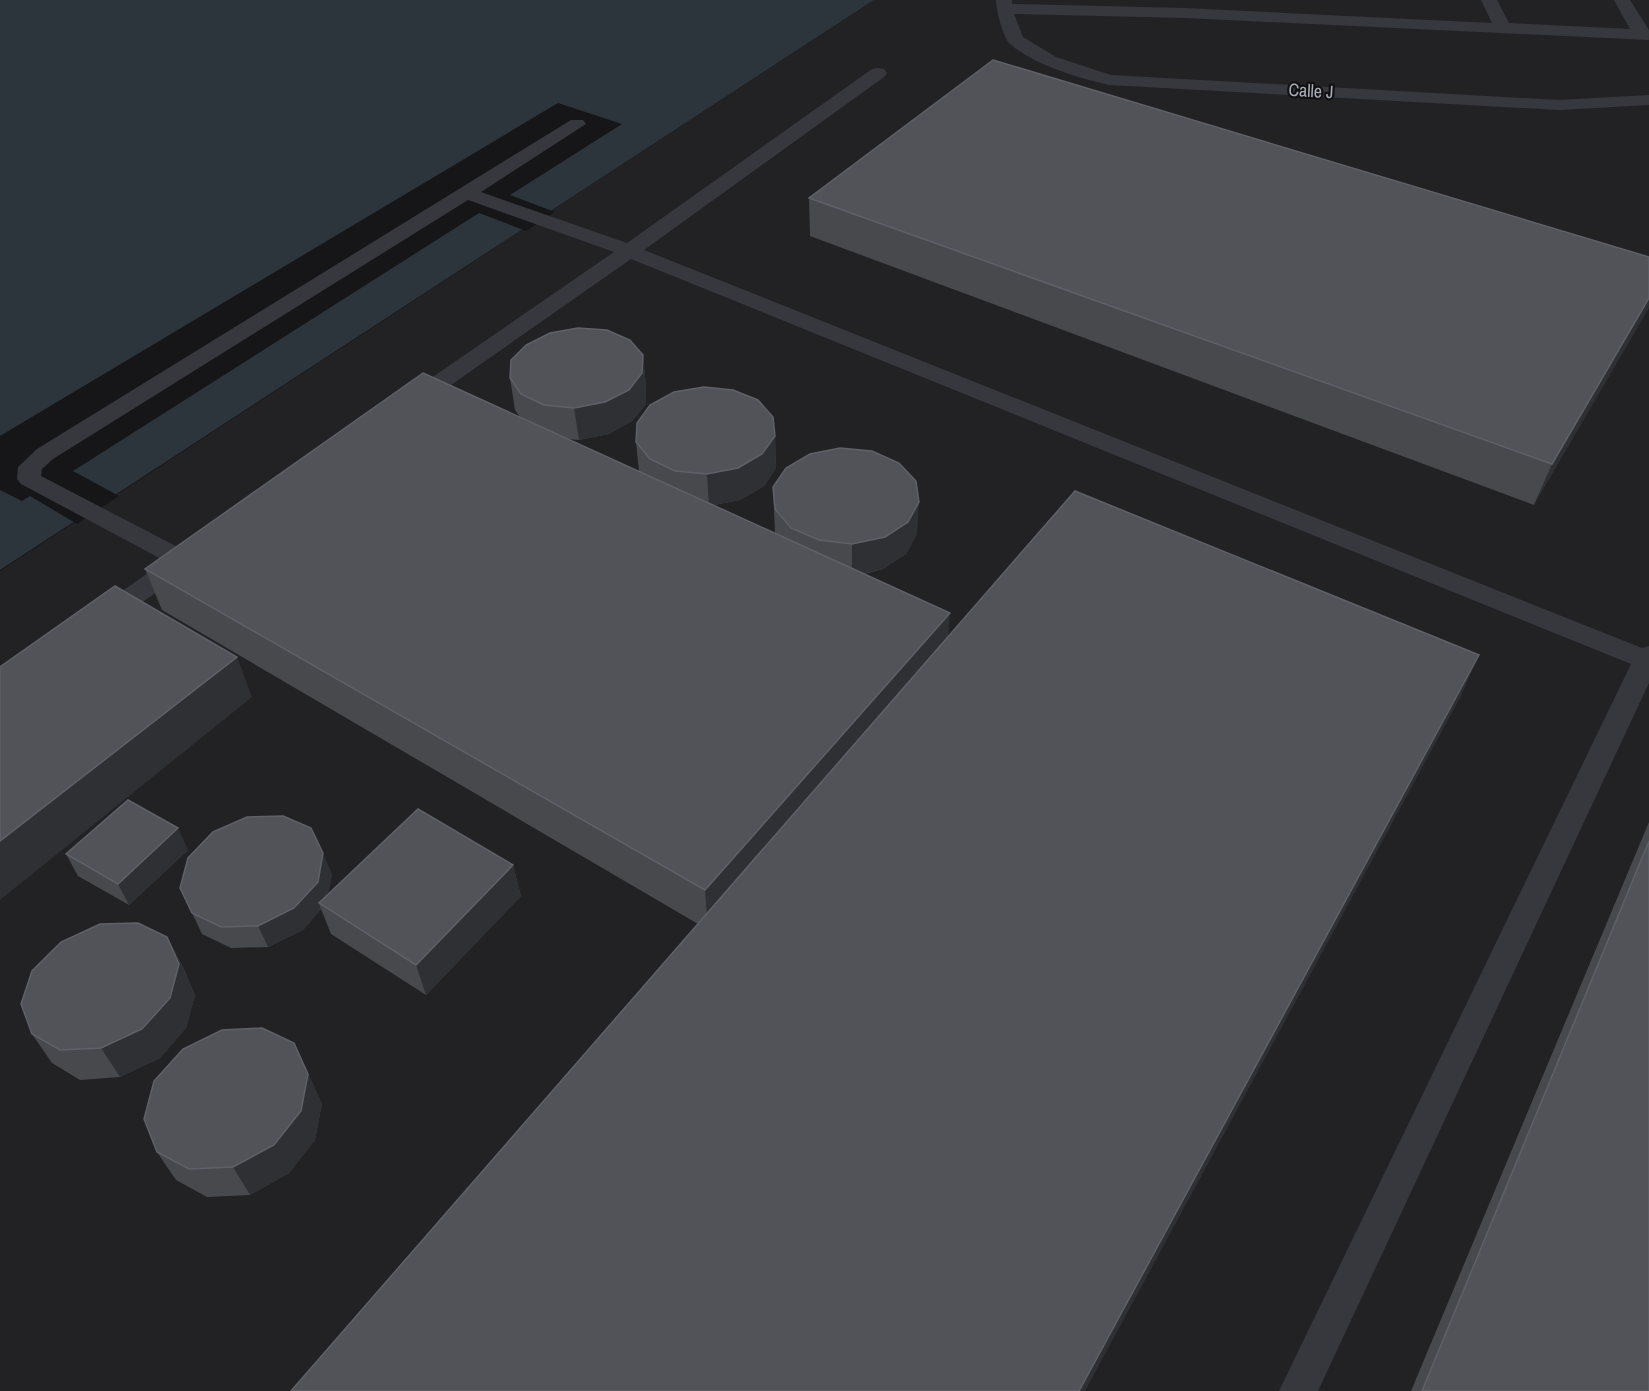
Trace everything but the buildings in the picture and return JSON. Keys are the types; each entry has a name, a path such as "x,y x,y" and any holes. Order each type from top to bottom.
{"lane":[{"path":"1325,0 1331,20"},
{"path":"1490,0 1503,28"},
{"path":"1622,0 1646,35"},
{"path":"1004,4 1184,6 1331,20 1646,35"},
{"name":"Calle J","path":"1004,4 1016,40 1050,61 1109,80 1559,105 1649,100"},
{"path":"397,412 629,251 878,73"},
{"path":"184,561 29,479 30,467 45,454 577,124"},
{"path":"467,192 629,251 1648,658 1298,1391"},
{"path":"87,629 203,547"}],"shaded area":[{"path":"0,0 874,0 0,570"},
{"path":"874,0 1649,0 1649,1391 0,1391 0,571"}],"pier":[{"path":"558,103 622,124 510,195 555,212 526,231 479,213 73,471 119,496 77,524 30,496 22,501 0,490 0,436"}]}
